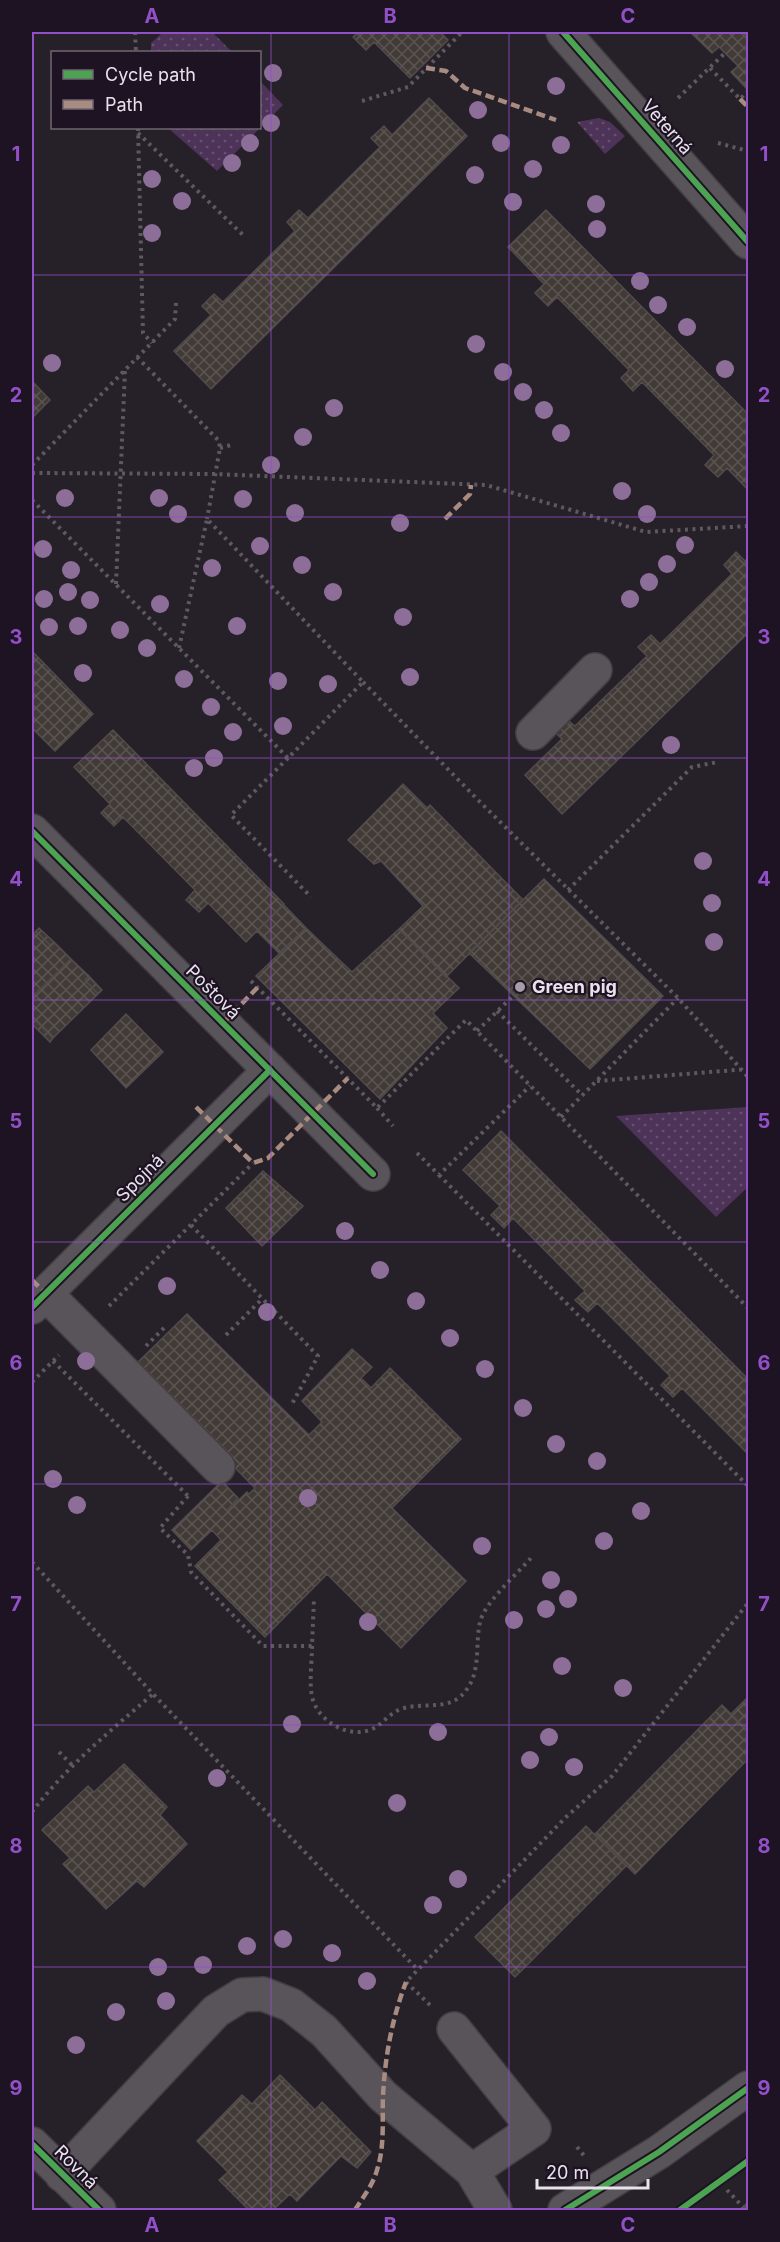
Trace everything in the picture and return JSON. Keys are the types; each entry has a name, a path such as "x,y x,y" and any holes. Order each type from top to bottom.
{"street":[{"name":"Veterná","path":"563,32 748,242"},
{"path":"533,734 595,670"},
{"name":"Poštová","path":"32,831 373,1174"},
{"name":"Spojná","path":"39,1301 270,1070"},
{"path":"39,1301 84,1330 218,1467"},
{"path":"62,2175 216,2010 242,1995 263,1994 291,2005 324,2031 383,2096 472,2171 495,2211"},
{"path":"454,2030 534,2129 472,2171"},
{"path":"565,2211 659,2152 748,2088"},
{"name":"Rovná","path":"32,2144 99,2211"}],"path":[{"path":"135,32 136,51"},
{"path":"362,101 408,87 462,32"},
{"path":"678,98 725,53"},
{"path":"710,68 740,99 747,92"},
{"path":"138,130 243,235"},
{"path":"138,130 143,333 152,343"},
{"path":"718,143 748,151"},
{"path":"32,465 175,319 176,303"},
{"path":"137,357 216,435 220,448 179,648"},
{"path":"116,585 125,370"},
{"path":"220,448 231,445"},
{"path":"32,473 214,474 486,485 646,532 748,526"},
{"path":"32,500 288,758"},
{"path":"207,519 363,682 678,998 748,1077"},
{"path":"311,897 231,815 363,682"},
{"path":"568,890 692,767 718,762"},
{"path":"251,981 393,1126"},
{"path":"477,1031 514,995"},
{"path":"561,1117 678,998"},
{"path":"497,1011 582,1095"},
{"path":"377,1108 466,1020 748,1308"},
{"path":"596,1081 748,1069"},
{"path":"439,1175 530,1086"},
{"path":"417,1153 748,1486"},
{"path":"32,1382 253,1163"},
{"path":"191,1225 318,1356 292,1404"},
{"path":"226,1335 263,1298"},
{"path":"188,1496 160,1528 188,1555 191,1572 263,1646 312,1646"},
{"path":"314,1598 312,1698 324,1715 338,1728 357,1732 367,1731 382,1723 395,1711 452,1702 467,1691 475,1673 480,1623 484,1611 531,1558"},
{"path":"32,1562 153,1694 418,1970"},
{"path":"454,2030 406,1982 566,1817 612,1776 748,1603"},
{"path":"32,1812 51,1786 153,1694"},
{"path":"59,1752 73,1766"},
{"path":"727,2190 742,2207"}],"shaded area":[{"path":"163,32 212,32 231,51 151,51 151,43"},
{"path":"261,82 283,105 261,127"},
{"path":"599,118 610,122 625,136 605,154 577,122"},
{"path":"169,129 259,129 217,171"},
{"path":"748,1107 748,1187 716,1217 616,1116"}],"building":[{"path":"358,32 440,32 448,40 410,78 374,42 366,50 353,37"},
{"path":"690,32 748,32 748,90 731,72 738,66 719,47 712,53"},
{"path":"429,98 467,136 211,389 174,351 211,315 202,306 214,294 223,302 295,231 287,222 299,210 308,218 380,147 371,138 384,126 392,135"},
{"path":"546,210 748,414 748,490 727,468 718,477 705,465 714,455 642,382 633,391 621,378 629,370 557,297 548,306 535,293 544,284 508,247"},
{"path":"32,381 50,400 32,418"},
{"path":"736,552 745,561 748,558 748,633 562,814 525,775 562,739 553,730 565,718 575,726 647,656 638,647 651,635 660,644 732,574 724,565"},
{"path":"32,651 93,714 55,751 32,728"},
{"path":"113,730 284,904 246,942 208,903 199,912 186,900 195,890 123,817 114,826 101,813 110,804 74,767"},
{"path":"403,784 427,808 430,805 523,900 446,977 399,929 423,906 381,861 374,864 348,840"},
{"path":"544,879 663,996 590,1069 469,953"},
{"path":"284,905 306,928 279,953 257,931"},
{"path":"39,928 55,943 51,946 36,931"},
{"path":"306,928 352,972 399,929 459,988 433,1013 447,1028 380,1099 256,976"},
{"path":"36,931 51,946 55,943 71,959 32,997 32,936"},
{"path":"71,959 89,976 85,980 98,994 53,1038 32,1017 32,997"},
{"path":"89,976 102,990 98,994 85,980"},
{"path":"126,1014 163,1052 126,1088 91,1050"},
{"path":"32,1017 53,1038 50,1042 32,1024"},
{"path":"501,1131 748,1379 748,1454 682,1388 673,1397 661,1385 670,1376 597,1303 588,1312 575,1300 585,1291 513,1218 504,1228 491,1215 500,1206 463,1170"},
{"path":"263,1171 303,1206 262,1246 226,1208"},
{"path":"187,1314 309,1435 322,1422 302,1401 352,1349 372,1367 361,1378 371,1388 390,1368 461,1439 392,1508 466,1581 401,1648 327,1574 265,1637 195,1566 221,1540 212,1530 191,1550 172,1530 222,1481 238,1498 227,1511 247,1492 249,1494 255,1488 134,1366"},
{"path":"748,1697 748,1731 731,1714"},
{"path":"722,1705 748,1731 748,1759 635,1874 595,1834"},
{"path":"124,1764 167,1807 160,1815 187,1844 144,1887 137,1881 106,1909 63,1864 70,1858 42,1830 88,1786 94,1792"},
{"path":"586,1826 626,1866 515,1977 475,1937"},
{"path":"280,2075 315,2110 322,2102 371,2152 357,2168 341,2156 297,2201 290,2194 273,2210 249,2210 219,2180 228,2172 197,2141 242,2095 252,2104"},
{"path":"748,2202 748,2210 739,2210 743,2207"}],"marked path":[{"path":"426,68 446,71 465,88 556,120"},
{"path":"740,99 748,107"},
{"path":"445,519 470,494 471,485"},
{"path":"223,1023 258,987"},
{"path":"196,1107 253,1163 268,1158 348,1078"},
{"path":"32,1280 46,1294"},
{"path":"355,2210 373,2181 380,2161 387,2052 406,1982"}],"cycle path":[{"path":"563,32 748,242"},
{"path":"32,831 373,1174"},
{"path":"32,1307 270,1070"},
{"path":"565,2210 659,2152 748,2088"},
{"path":"32,2144 99,2210"},
{"path":"680,2210 748,2161"}],"place":[{"name":"Green pig","path":"520,987"}]}
